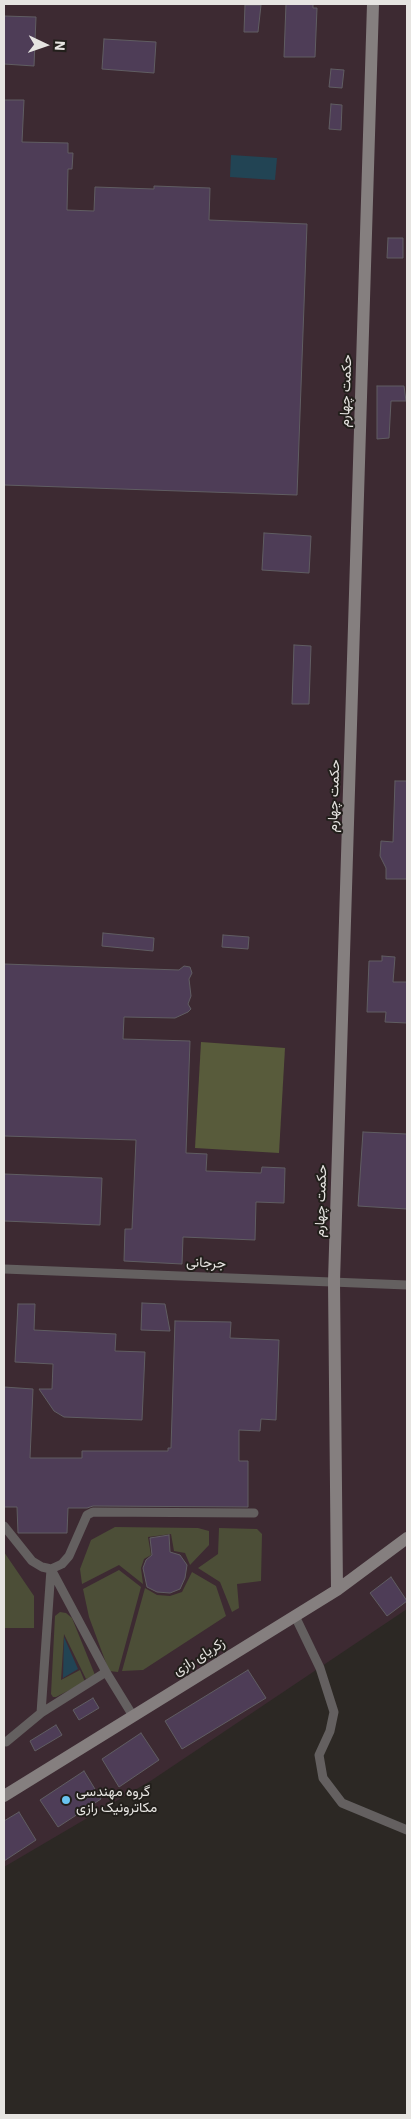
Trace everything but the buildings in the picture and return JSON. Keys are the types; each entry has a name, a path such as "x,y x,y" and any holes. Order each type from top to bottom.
{"street":[{"name":"حکمت چهارم","path":"337,1590 334,1282 373,4"},
{"name":"زکریای رازی","path":"4,1796 337,1590 407,1538"}],"lane":[{"name":"جرجانی","path":"4,1269 407,1285"},
{"path":"4,1526 32,1561 42,1568 51,1569 62,1564 69,1556 87,1515 93,1512 254,1513"},
{"path":"51,1569 106,1672 133,1716"},
{"path":"41,1713 51,1569"},
{"path":"295,1616 320,1668 334,1712 330,1731 319,1755 323,1778 342,1803 407,1830"},
{"path":"6,1742 41,1713 106,1672"}],"shaded area":[{"path":"4,4 407,4 407,1609 152,1780 4,1867"}],"green space":[{"path":"201,1042 285,1048 279,1153 195,1148"},
{"path":"115,1527 198,1528 209,1531 209,1545 190,1565 185,1553 174,1551 171,1534 148,1537 151,1555 144,1559 141,1568 143,1584 119,1565 82,1584 80,1569 91,1540"},
{"path":"219,1528 257,1529 262,1534 261,1581 237,1584 239,1608 232,1612 220,1582 198,1568 218,1554"},
{"path":"4,1552 34,1596 34,1628 4,1628"},
{"path":"119,1570 141,1587 118,1672 109,1671 89,1617 83,1589"},
{"path":"192,1572 216,1586 226,1616 143,1670 122,1671 145,1588 157,1595 170,1596 182,1592"},
{"path":"60,1612 66,1613 72,1618 95,1675 86,1679 64,1634 61,1680 80,1670 85,1682 53,1697 51,1694 55,1616"}],"water":[{"path":"231,155 277,158 275,180 230,177"},
{"path":"64,1637 78,1669 63,1678"}],"place":[{"name":"گروه مهندسی مکاترونیک رازی","path":"66,1800"}]}
